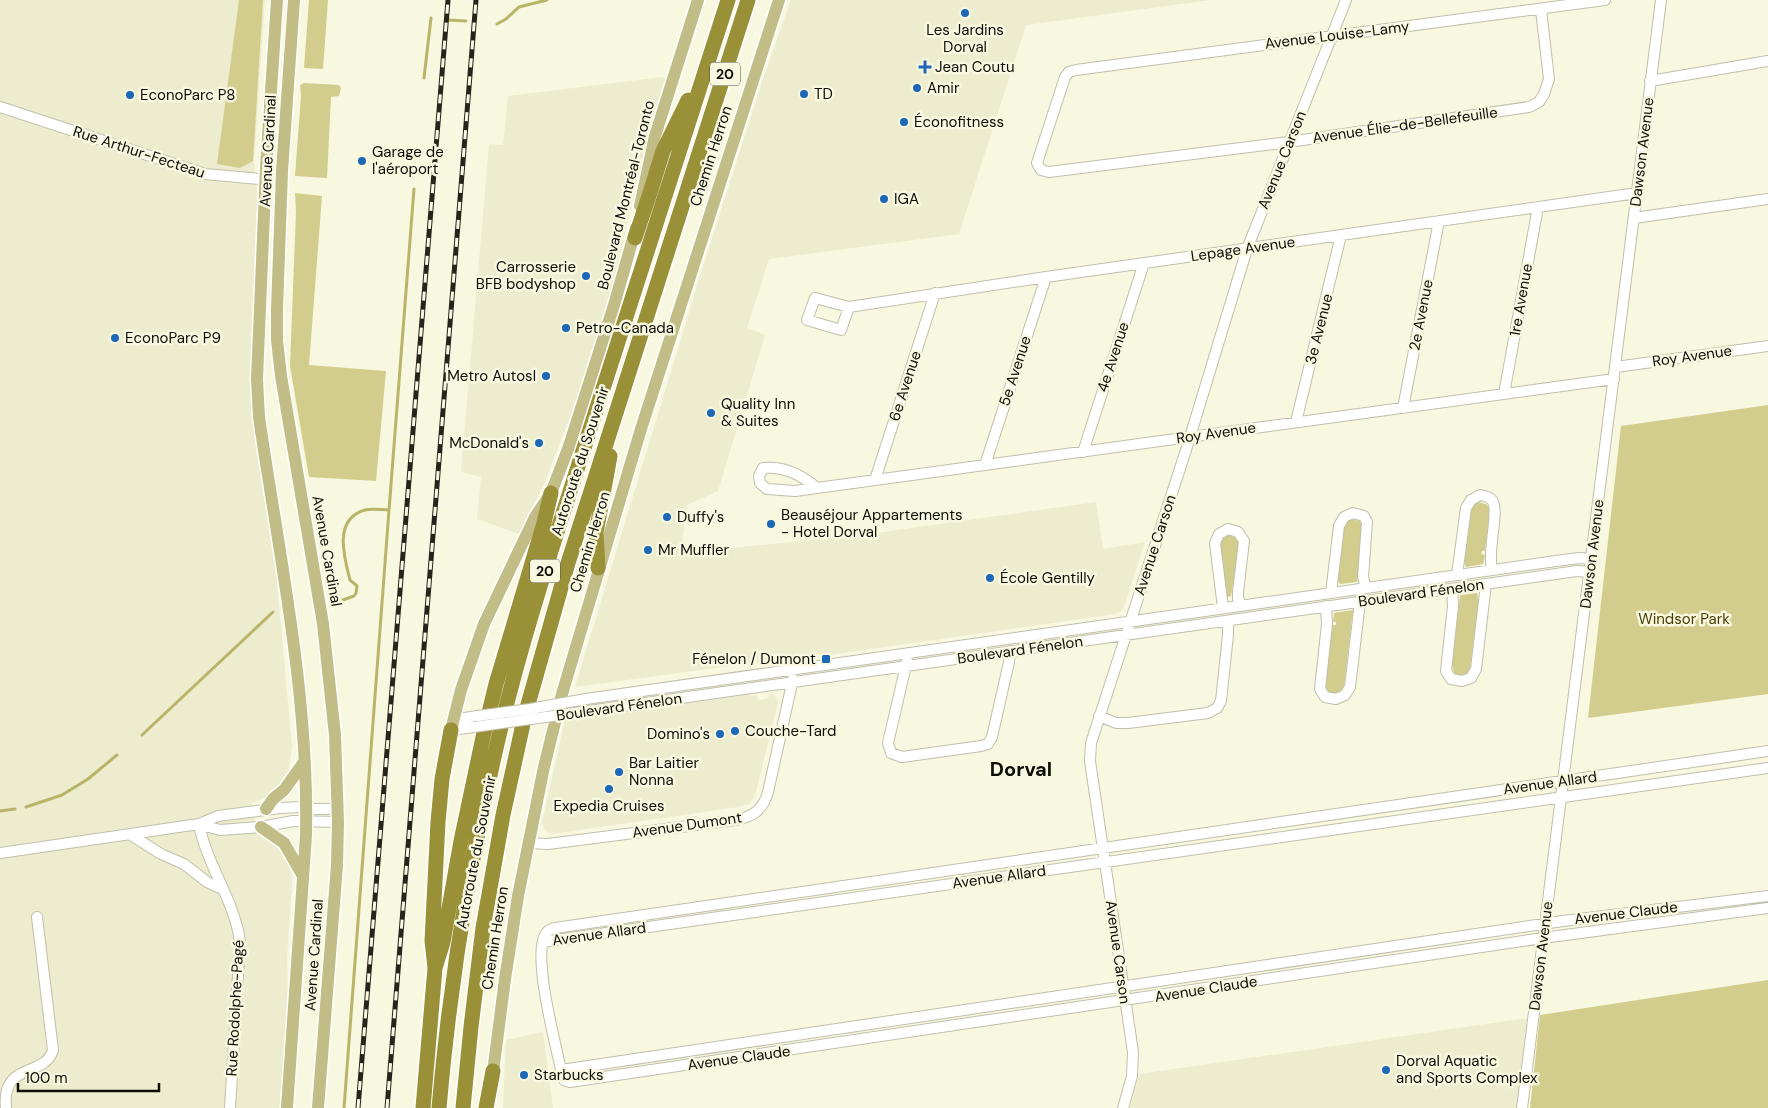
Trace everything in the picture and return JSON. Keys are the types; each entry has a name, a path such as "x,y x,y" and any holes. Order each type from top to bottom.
{"highway":[{"name":"Autoroute du Souvenir","path":"438,1108 450,998 467,888 487,788 509,696 544,574 728,0"},
{"name":"Autoroute du Souvenir","path":"463,1108 470,1027 483,928 499,833 514,763 550,620 748,0"},
{"path":"635,238 663,151 712,49"},
{"path":"598,568 596,533 618,407"},
{"path":"435,968 443,942 459,849 483,738 501,669 544,523 551,492"},
{"path":"423,1108 435,968 432,941 438,822 444,762 452,725"},
{"path":"486,1108 492,1072"}],"main road":[{"name":"Avenue Cardinal","path":"277,0 265,179 257,379 259,417 296,664 304,762 306,814 304,876 288,1108"},
{"name":"Avenue Cardinal","path":"294,0 282,181 277,310 279,356 328,661 335,735 338,815 334,917 318,1108"},
{"name":"Boulevard Montréal-Toronto","path":"452,725 471,659 489,612 535,517 551,492 583,406 635,238 655,136 698,0"},
{"name":"Chemin Herron","path":"490,1108 492,1072 513,925 553,725 598,568 669,340 779,0"},
{"path":"266,809 273,799 284,790 304,762"},
{"path":"260,827 284,843 304,876"}],"street":[{"name":"Avenue Carson","path":"1123,1108 1132,1076 1133,1060 1090,756 1091,740 1190,437 1246,249 1346,0"},
{"name":"Avenue Louise-Lamy","path":"1069,72 1606,0"},
{"name":"Dawson Avenue","path":"1522,1108 1661,0"},
{"name":"Avenue Élie-de-Bellefeuille","path":"1069,72 1065,78 1037,163 1041,170 1049,172 1289,142 1529,108 1539,102 1549,79 1541,10"},
{"path":"1650,81 1768,61"},
{"name":"Rue Arthur-Fecteau","path":"0,107 206,174 282,181"},
{"name":"Lepage Avenue","path":"849,306 1637,193"},
{"path":"1634,218 1768,199"},
{"name":"1re Avenue","path":"1504,394 1538,207"},
{"name":"2e Avenue","path":"1403,408 1439,221"},
{"name":"3e Avenue","path":"1296,422 1341,235"},
{"name":"4e Avenue","path":"1083,452 1144,263"},
{"name":"5e Avenue","path":"985,465 1046,277"},
{"name":"6e Avenue","path":"875,480 935,293"},
{"name":"Roy Avenue","path":"1616,367 1768,346"},
{"name":"Roy Avenue","path":"817,488 809,480 774,467 763,468 759,476 760,483 767,489 795,491 1083,452 1296,422 1614,379"},
{"path":"1457,575 1466,505 1473,497 1480,496 1490,498 1494,504 1495,512 1490,554 1492,570"},
{"path":"1331,593 1339,526 1344,517 1353,513 1360,514 1368,522 1363,576 1366,588"},
{"path":"1223,608 1215,543 1218,534 1228,530 1238,532 1244,540 1238,592 1238,599 1242,606"},
{"name":"Boulevard Fénelon","path":"452,725 477,716 586,699 1492,570 1579,558 1591,559"},
{"name":"Boulevard Fénelon","path":"452,725 474,727 1577,571 1590,572"},
{"path":"1452,589 1453,606 1446,671 1451,679 1462,681 1471,678 1476,669 1486,584"},
{"path":"1326,606 1327,624 1320,689 1325,696 1336,699 1345,695 1350,687 1360,602"},
{"path":"1099,716 1116,723 1128,724 1208,713 1217,708 1220,701 1228,621"},
{"path":"909,653 888,747 893,755 902,757 988,744 992,737 1010,651"},
{"name":"Avenue Dumont","path":"528,843 548,844 742,819 756,813 763,805 768,792 793,683 792,670"},
{"name":"Avenue Allard","path":"1768,751 555,928 546,932 542,942 1768,768"},
{"path":"0,853 199,824 218,816 266,809 294,807 306,814"},
{"path":"199,824 220,830 260,827 306,814 338,815"},
{"path":"1331,815 1333,830"},
{"name":"Rue Rodolphe-Pagé","path":"199,824 208,855 235,920 240,942 230,1108"},
{"path":"131,835 161,854 184,864 207,882 222,889"},
{"path":"913,875 915,889"},
{"name":"Avenue Claude","path":"1768,896 1544,924 561,1070 564,1080 570,1082 1543,938 1768,908"},
{"path":"738,901 739,914"},
{"path":"4,1100 10,1083 22,1073 45,1061 52,1054 53,1050 37,918"},
{"path":"542,942 541,958 547,1004 561,1070"},
{"path":"1336,955 1338,969"},
{"path":"923,1017 924,1030"}],"shaded area":[{"path":"0,0 265,0 254,161 259,209 251,399 275,561 292,746 289,768 281,786 267,797 252,803 257,834 275,840 289,858 291,869 292,883 287,958 288,1024 282,1108 0,1108"},
{"path":"791,0 1211,0 1026,25 959,234 769,259 747,328 765,335 718,491 687,505 681,553 862,535 1096,502 1103,549 1145,542 1124,607 1115,614 822,656 819,654 575,687 703,266 763,79"},
{"path":"666,78 651,123 614,280 575,404 544,484 519,534 477,519 481,477 461,472 489,144 503,145 508,96"},
{"path":"768,693 775,695 778,703 755,796 750,804 552,834 545,831 542,822 565,720 750,694 750,696 757,695 758,700 766,699 769,697"},
{"path":"1528,1018 1522,1108 1130,1108 1139,1074"},
{"path":"543,1032 553,1108 503,1108 506,1040"}],"green space":[{"path":"239,0 263,0 253,161 240,168 217,164"},
{"path":"309,0 328,0 323,69 304,68"},
{"path":"304,83 339,85 341,88 339,96 331,97 327,178 295,176 301,96 300,85"},
{"path":"295,193 322,196 309,365 386,371 376,481 309,477 290,366 296,212"},
{"name":"Windsor Park","path":"1768,405 1768,694 1588,718 1621,426"},
{"path":"1477,502 1486,504 1490,509 1485,551 1482,551 1481,554 1485,555 1483,564 1466,567 1464,562 1470,510"},
{"path":"1350,519 1360,521 1363,530 1358,578 1357,582 1340,584 1337,580 1344,527"},
{"path":"1229,535 1238,539 1239,546 1231,596 1227,597 1220,543 1223,538"},
{"path":"1477,593 1479,603 1470,668 1467,674 1458,676 1454,673 1452,664 1460,595"},
{"path":"1353,610 1344,686 1341,692 1331,693 1327,691 1325,686 1332,625 1336,625 1336,622 1333,622 1334,613"},
{"path":"1768,980 1768,1108 1530,1108 1540,1015"}],"waterway":[{"path":"497,24 506,19 519,7 547,0"},
{"path":"424,78 431,18"},
{"path":"449,20 466,21"},
{"path":"343,600 354,596 357,586 350,580 345,561 343,540 348,522 355,515 365,510 389,510 414,189"},
{"path":"344,1108 389,510"},
{"path":"142,735 273,612"},
{"path":"26,807 62,795 88,779 117,755"},
{"path":"0,811 15,809"}],"railway":[{"path":"358,1108 448,0"},
{"path":"387,1108 476,0"}],"place":[{"name":"Les Jardins Dorval","path":"965,13"},
{"name":"Jean Coutu","path":"925,67"},
{"name":"Amir","path":"917,88"},
{"name":"TD","path":"804,94"},
{"name":"EconoParc P8","path":"130,95"},
{"name":"Éconofitness","path":"904,122"},
{"name":"Garage de l'aéroport","path":"362,161"},
{"name":"IGA","path":"884,199"},
{"name":"Carrosserie BFB bodyshop","path":"586,276"},
{"name":"Petro-Canada","path":"566,328"},
{"name":"EconoParc P9","path":"115,338"},
{"name":"Metro Autosl","path":"546,376"},
{"name":"Quality Inn & Suites","path":"711,413"},
{"name":"McDonald's","path":"539,443"},
{"name":"Duffy's","path":"667,517"},
{"name":"Beauséjour Appartements - Hotel Dorval","path":"771,524"},
{"name":"Mr Muffler","path":"648,550"},
{"name":"École Gentilly","path":"990,578"},
{"name":"Fénelon / Dumont","path":"826,659"},
{"name":"Couche-Tard","path":"735,731"},
{"name":"Domino's","path":"720,734"},
{"name":"Bar Laitier Nonna","path":"619,772"},
{"name":"Expedia Cruises","path":"609,789"},
{"name":"Dorval Aquatic and Sports Complex","path":"1386,1070"},
{"name":"Starbucks","path":"524,1075"}],"district":[{"name":"Dorval","path":"1021,769"}]}
